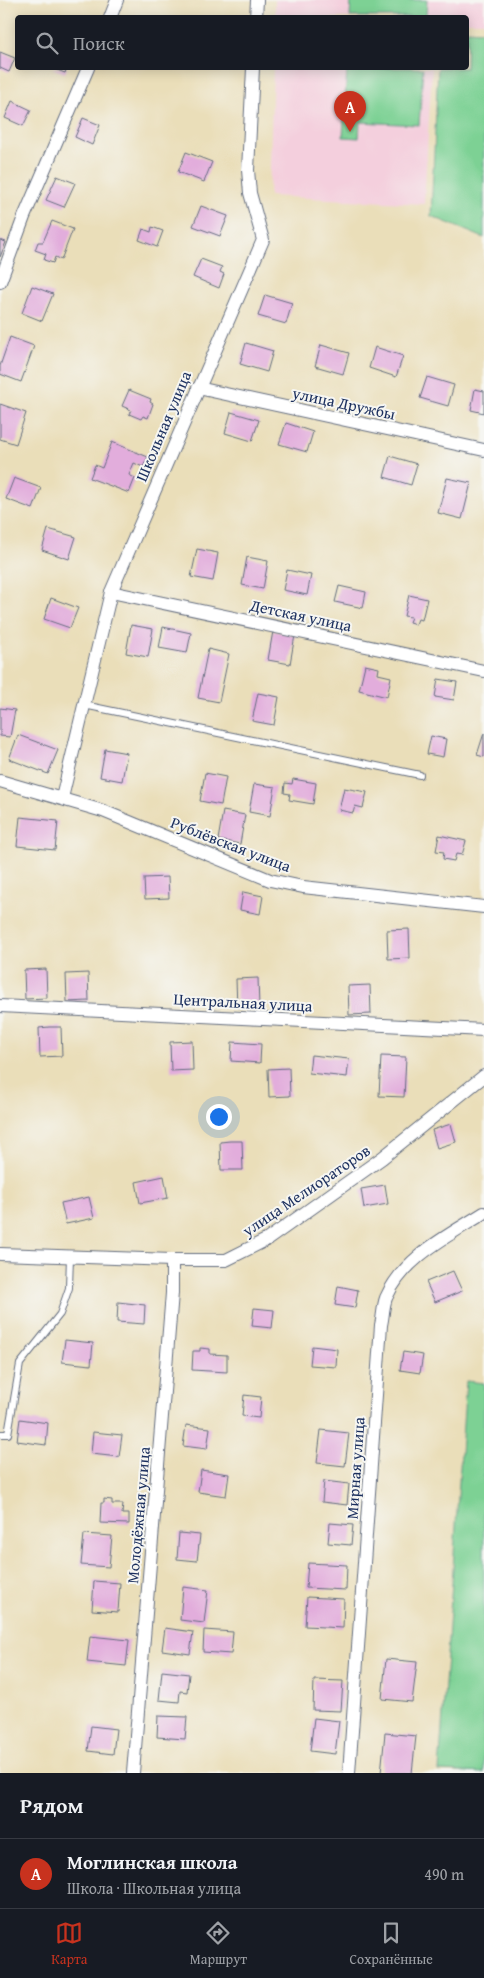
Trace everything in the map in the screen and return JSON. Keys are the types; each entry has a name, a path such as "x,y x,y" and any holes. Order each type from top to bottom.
{"street":[{"path":"111,15 118,0"},
{"path":"256,15 257,0"},
{"path":"0,282 24,217 87,70"},
{"name":"Школьная улица","path":"62,798 110,592 263,240 250,193 248,170 253,70"},
{"name":"улица Дружбы","path":"198,388 484,450"},
{"name":"Детская улица","path":"110,592 484,671"},
{"name":"Рублёвская улица","path":"0,781 112,814 270,880 303,888 484,906"},
{"name":"Центральная улица","path":"0,1006 484,1030"},
{"name":"улица Мелиораторов","path":"0,1254 226,1260 268,1239 382,1158 484,1076"},
{"name":"Мирная улица","path":"349,1773 381,1325 385,1300 397,1279 426,1250 484,1213"},
{"name":"Молодёжная улица","path":"133,1773 172,1293 172,1260"}],"lane":[{"path":"84,706 420,775"},
{"path":"0,1434 8,1434 20,1364 60,1314 68,1288 70,1256"}],"shaded area":[{"path":"275,0 484,0 484,22 469,22 469,15 275,15"},
{"path":"273,70 432,70 424,204 269,196"}],"green space":[{"path":"351,0 427,0 426,15 350,15"},
{"path":"469,30 484,31 484,238 431,216 438,70 469,70"},
{"path":"347,70 423,70 419,125 360,122 359,138 343,137"},
{"path":"466,1381 484,1383 484,1773 439,1771"}],"building":[{"path":"0,52 15,58 9,72 0,68"},
{"path":"12,101 31,110 23,126 5,118"},
{"path":"83,118 100,125 92,145 75,137"},
{"path":"186,152 212,162 204,182 178,172"},
{"path":"57,176 75,183 64,207 46,200"},
{"path":"201,206 228,216 220,236 193,226"},
{"path":"52,221 73,229 61,260 55,257 53,263 44,260 46,254 35,250 38,242 43,242"},
{"path":"152,227 163,231 157,247 139,240 143,229 151,232"},
{"path":"0,240 6,242 0,257"},
{"path":"201,259 222,267 220,272 224,274 219,288 193,277"},
{"path":"32,286 53,294 42,321 22,313"},
{"path":"265,295 292,303 286,324 258,316"},
{"path":"10,337 34,346 21,382 0,374 0,366"},
{"path":"246,343 273,351 267,372 240,364"},
{"path":"321,345 349,353 343,374 315,366"},
{"path":"375,347 403,356 396,377 369,368"},
{"path":"427,377 454,385 448,406 420,398"},
{"path":"475,389 484,391 484,413 471,410"},
{"path":"129,390 151,399 150,402 153,404 148,418 143,416 141,419 129,414 131,410 122,406"},
{"path":"0,404 26,413 16,444 0,439"},
{"path":"231,412 259,420 252,441 225,433"},
{"path":"286,423 313,432 307,452 279,444"},
{"path":"112,442 148,457 143,467 134,463 129,475 135,478 129,493 90,478 95,465 102,468"},
{"path":"390,456 417,464 411,485 384,477"},
{"path":"14,478 41,488 33,509 6,499"},
{"path":"447,478 471,483 462,519 438,513"},
{"path":"48,529 76,537 69,559 42,550"},
{"path":"197,549 218,553 213,581 191,577"},
{"path":"247,557 268,561 263,589 242,585"},
{"path":"287,570 311,575 307,595 283,590"},
{"path":"339,586 366,592 363,608 335,602"},
{"path":"409,595 427,599 422,620 418,619 416,624 409,622 411,617 404,616"},
{"path":"51,598 78,608 70,628 44,619"},
{"path":"131,625 153,629 148,657 126,653"},
{"path":"163,627 191,633 187,653 159,648"},
{"path":"273,631 295,635 290,664 268,660"},
{"path":"208,649 229,654 219,702 198,698"},
{"path":"365,665 379,668 378,674 391,677 387,697 359,690"},
{"path":"438,679 457,682 454,700 435,697"},
{"path":"258,693 279,697 274,725 252,721"},
{"path":"0,708 15,710 10,737 0,736"},
{"path":"484,733 484,757 477,755"},
{"path":"18,735 58,750 48,774 9,759"},
{"path":"431,736 446,739 443,757 427,754"},
{"path":"105,749 127,753 122,781 100,777"},
{"path":"205,773 226,777 221,805 200,801"},
{"path":"293,779 316,783 313,804 289,800 290,794 284,793 285,783 292,784"},
{"path":"254,784 275,787 270,816 249,812"},
{"path":"344,788 367,792 363,808 355,806 353,813 339,810"},
{"path":"223,811 245,815 240,844 218,840"},
{"path":"20,817 58,821 55,850 17,846"},
{"path":"439,835 466,841 462,855 456,854 454,861 443,859 444,852 436,851"},
{"path":"168,877 169,898 145,899 144,878"},
{"path":"243,892 263,896 260,914 240,910"},
{"path":"409,929 410,958 388,959 387,930"},
{"path":"46,969 47,998 25,999 24,970"},
{"path":"88,973 89,1001 67,1002 66,974"},
{"path":"258,978 259,1007 237,1008 236,979"},
{"path":"370,985 371,1014 349,1015 348,986"},
{"path":"61,1027 62,1056 40,1057 39,1028"},
{"path":"192,1041 193,1070 171,1071 170,1042"},
{"path":"232,1042 261,1044 260,1063 231,1061"},
{"path":"311,1055 349,1059 347,1077 309,1073"},
{"path":"381,1056 406,1057 404,1097 379,1096"},
{"path":"289,1068 290,1096 269,1097 268,1069"},
{"path":"451,1124 456,1142 437,1148 432,1130"},
{"path":"242,1141 243,1170 221,1170 220,1142"},
{"path":"164,1176 168,1198 140,1203 136,1182"},
{"path":"385,1185 388,1204 364,1208 361,1189"},
{"path":"89,1197 94,1218 66,1224 61,1203"},
{"path":"453,1271 462,1291 435,1302 426,1282"},
{"path":"338,1286 358,1290 355,1308 335,1305"},
{"path":"118,1302 145,1305 144,1324 117,1322"},
{"path":"254,1308 274,1310 272,1328 252,1326"},
{"path":"65,1340 93,1343 91,1365 62,1362"},
{"path":"312,1346 337,1349 336,1367 310,1365"},
{"path":"200,1348 210,1349 210,1354 227,1355 227,1372 192,1370 193,1351 200,1351"},
{"path":"403,1352 423,1355 420,1373 400,1370"},
{"path":"244,1395 261,1397 259,1418 242,1416"},
{"path":"20,1419 48,1423 46,1445 17,1441"},
{"path":"186,1425 210,1428 207,1449 183,1446"},
{"path":"321,1430 349,1433 345,1466 317,1463"},
{"path":"93,1432 122,1435 119,1457 91,1454"},
{"path":"201,1470 229,1474 226,1496 198,1492"},
{"path":"324,1481 349,1484 347,1505 322,1502"},
{"path":"104,1499 112,1500 112,1504 123,1504 122,1514 129,1514 129,1524 100,1523 101,1503 104,1503"},
{"path":"330,1523 353,1525 351,1545 328,1543"},
{"path":"179,1533 200,1535 197,1561 177,1559"},
{"path":"84,1534 112,1536 109,1567 81,1565"},
{"path":"308,1563 347,1565 346,1590 306,1588"},
{"path":"94,1581 120,1583 118,1612 92,1610"},
{"path":"183,1587 208,1590 204,1623 180,1620"},
{"path":"307,1597 344,1599 343,1628 305,1626"},
{"path":"165,1628 193,1632 190,1654 162,1650"},
{"path":"204,1630 233,1632 231,1654 203,1652"},
{"path":"90,1636 129,1640 126,1666 87,1662"},
{"path":"386,1659 417,1662 412,1702 382,1699"},
{"path":"162,1671 189,1674 187,1692 180,1691 179,1702 159,1700"},
{"path":"314,1680 343,1681 341,1711 313,1710"},
{"path":"158,1716 187,1717 185,1739 157,1737"},
{"path":"314,1718 339,1721 335,1754 310,1751"},
{"path":"91,1726 116,1729 113,1754 88,1751"},
{"path":"385,1733 416,1736 412,1773 381,1773"}],"place":[{"name":"Моглинская школа","path":"350,132"}]}
